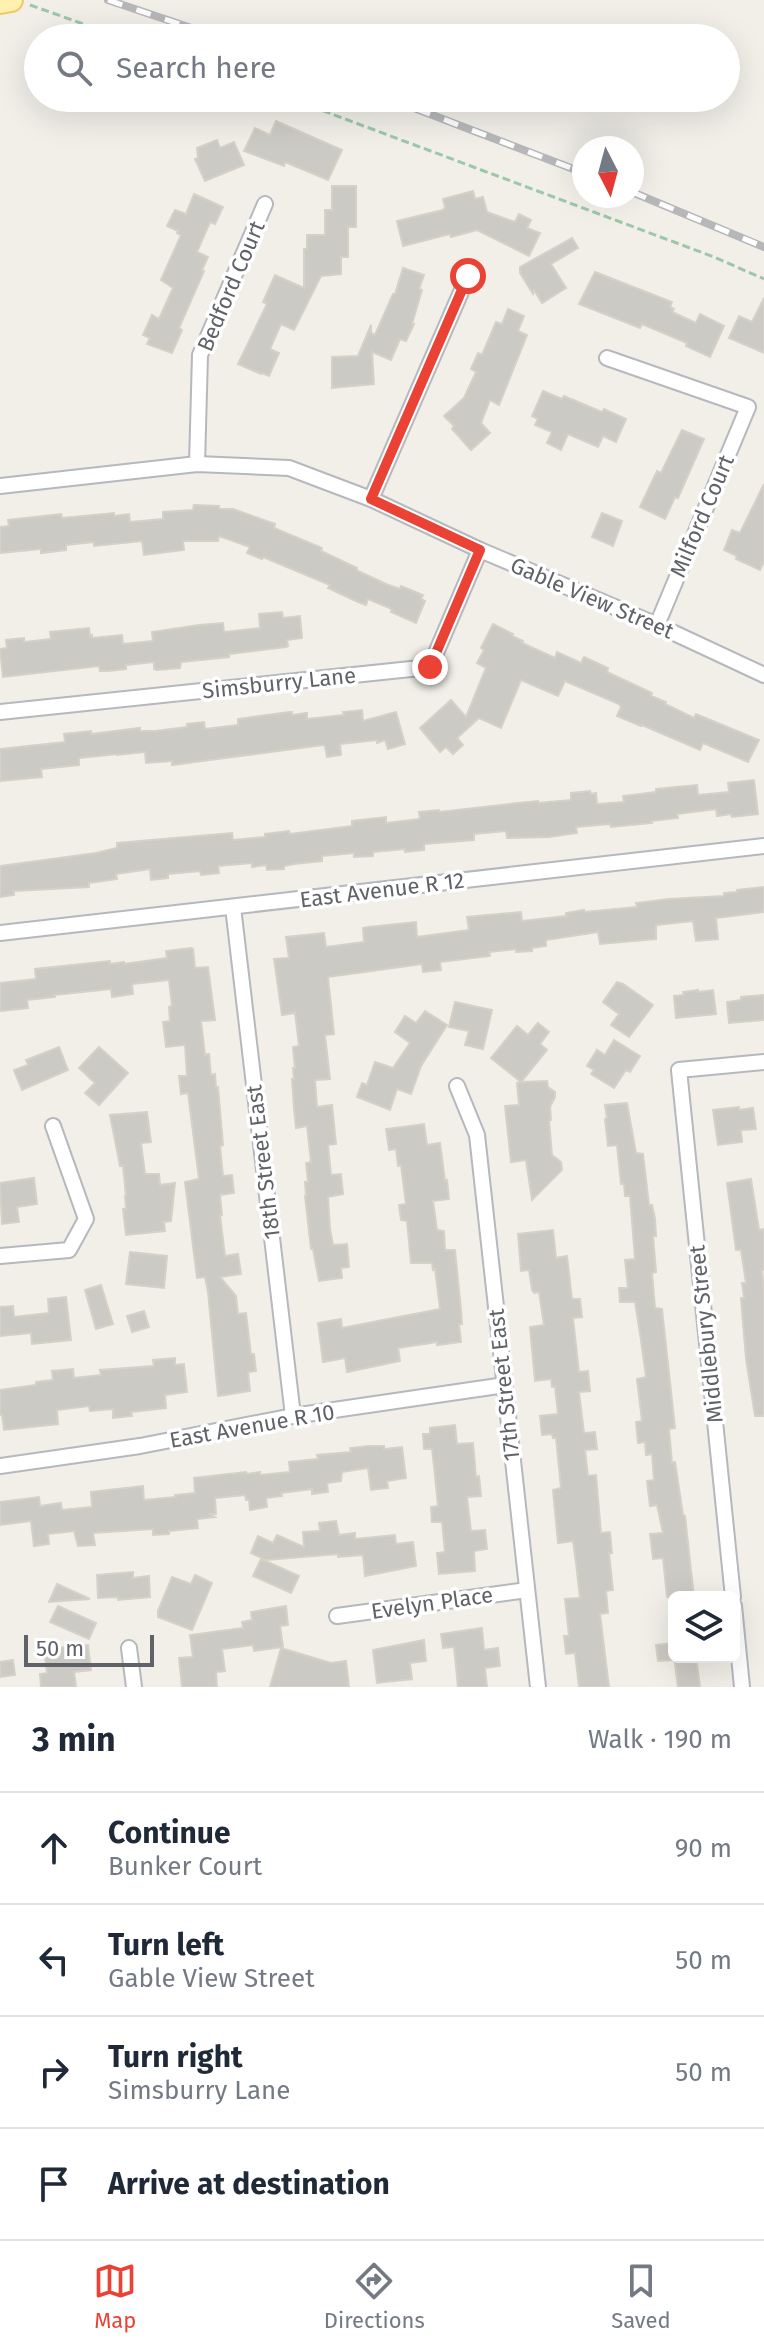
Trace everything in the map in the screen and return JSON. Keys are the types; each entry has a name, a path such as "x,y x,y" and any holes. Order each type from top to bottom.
{"main road":[{"path":"0,2 20,2"}],"street":[{"name":"Bedford Court","path":"197,464 200,355 265,204"},
{"path":"371,499 468,276"},
{"name":"Milford Court","path":"607,358 748,407 657,625"},
{"name":"Gable View Street","path":"0,486 197,464 289,468 371,499 764,675"},
{"name":"Simsburry Lane","path":"0,712 430,667 480,550"},
{"name":"East Avenue R 12","path":"0,933 764,846"},
{"name":"18th Street East","path":"233,907 293,1416"},
{"name":"Middlebury Street","path":"732,1591 679,1070 764,1062"},
{"name":"17th Street East","path":"457,1086 477,1135 538,1687"},
{"path":"0,1256 69,1250 86,1219 53,1126"},
{"name":"East Avenue R 10","path":"0,1466 140,1446 293,1416 505,1385"},
{"name":"Evelyn Place","path":"337,1616 527,1590"},
{"path":"129,1648 134,1687"},
{"path":"740,1663 742,1687"}],"path":[{"path":"20,2 83,24"},
{"path":"326,112 714,257 764,279"}],"building":[{"path":"276,121 342,150 328,180 285,162 284,166 244,151 255,128 270,135"},
{"path":"217,140 220,148 234,142 244,165 205,181 195,159 198,158 197,148"},
{"path":"332,186 356,186 356,227 348,227 348,257 341,257 341,274 321,276 294,330 281,324 270,349 279,353 269,376 238,364 267,304 263,302 275,275 304,288 307,235 325,235 325,210 332,210"},
{"path":"473,191 475,199 483,197 487,212 515,222 519,214 531,220 527,228 540,233 529,256 477,230 403,246 397,221 443,210 443,199"},
{"path":"194,194 223,207 215,224 210,222 197,252 208,257 172,353 147,344 150,338 143,335 152,315 159,319 173,288 161,280 181,235 167,226 175,210 186,214"},
{"path":"572,238 578,248 551,264 566,288 542,303 520,273 520,267"},
{"path":"403,268 424,275 414,324 406,341 400,339 391,360 372,352 374,384 332,388 332,357 358,356 371,325 371,333 375,335 395,294"},
{"path":"595,272 672,302 672,312 696,323 700,314 724,326 710,357 686,346 687,343 642,324 640,328 579,304"},
{"path":"764,298 764,353 729,338 739,316 752,322"},
{"path":"508,309 524,316 518,331 527,335 499,405 490,400 481,423 490,433 471,450 444,416 464,398 476,372 471,369 478,353 482,355 496,322 502,324"},
{"path":"543,391 602,412 604,409 626,419 616,442 603,436 598,447 568,434 561,450 547,443 552,432 535,425 538,419 532,416"},
{"path":"682,430 704,439 678,498 675,497 665,519 640,507"},
{"path":"764,484 764,562 760,570 724,550 732,530 740,533"},
{"path":"194,505 233,509 275,524 274,528 322,548 321,551 356,570 386,584 423,595 421,599 425,601 416,623 368,599 366,605 358,602 328,588 330,585 247,553 250,547 219,536 218,541 183,541 184,550 144,555 142,541 94,546 94,542 66,545 66,550 41,553 41,549 0,553 0,527 9,526 8,520 61,514 62,518 114,513 114,516 129,514 130,522 163,519 163,512 193,510"},
{"path":"602,513 622,521 613,546 592,537"},
{"path":"282,612 283,618 300,616 302,638 287,640 286,647 181,662 180,668 157,670 154,669 154,662 126,665 126,669 108,671 100,671 99,666 3,677 0,649 7,648 6,640 51,639 50,632 89,628 92,638 122,635 123,644 153,641 152,632 199,625 223,623 224,632 260,628 259,614"},
{"path":"493,624 513,634 522,643 555,658 557,652 581,663 584,657 694,718 696,714 759,740 748,762 703,743 700,750 617,716 621,707 619,704 565,681 558,696 521,680 501,728 479,718 457,738 463,745 453,754 446,747 440,752 420,728 451,700 466,717 486,668 477,663"},
{"path":"362,710 363,721 396,712 405,744 388,749 385,740 377,743 377,740 340,744 341,755 327,757 323,745 172,765 172,761 146,763 145,752 117,754 79,758 79,765 41,769 42,777 0,781 0,749 65,742 64,734 140,728 140,731 155,731 204,722 205,729 238,725 238,719 289,712 292,715 307,713 307,719"},
{"path":"754,780 758,814 717,816 716,809 677,814 678,818 652,823 576,827 577,833 549,837 507,838 506,831 474,834 474,840 424,844 424,850 373,852 373,856 354,857 354,853 322,856 322,861 284,866 284,869 267,870 266,865 252,867 252,863 218,866 219,873 168,874 168,878 151,880 150,869 116,874 117,879 89,883 89,887 14,891 14,895 0,897 0,866 96,853 117,848 117,843 232,833 233,840 265,837 265,834 352,826 352,821 386,817 386,823 420,819 419,812 571,800 571,793 590,791 591,794 596,793 597,804 624,802 623,796 656,792 656,789 697,785 698,795 729,792 728,783"},
{"path":"764,887 764,912 716,918 718,939 696,941 693,921 656,925 656,939 600,944 598,932 546,940 546,946 532,948 532,951 489,952 490,956 440,962 441,970 423,972 422,964 328,977 334,1034 325,1035 330,1079 315,1080 317,1107 332,1105 336,1144 328,1145 331,1175 341,1174 343,1194 328,1197 330,1229 333,1245 347,1244 349,1267 341,1268 342,1278 319,1281 311,1249 305,1196 305,1182 308,1182 306,1163 311,1162 307,1126 296,1128 294,1109 293,1047 299,1046 295,1013 282,1015 274,959 289,958 286,937 324,933 326,947 364,942 363,928 368,927 416,922 417,937 469,930 467,917 521,912 522,921 566,916 566,913 584,910 637,907 636,903 724,896 724,893 737,890"},
{"path":"191,948 195,968 208,967 215,1020 201,1021 205,1055 209,1054 211,1075 215,1074 218,1087 223,1176 232,1175 234,1193 220,1195 220,1215 225,1256 238,1254 241,1274 220,1277 236,1296 238,1314 246,1313 256,1371 248,1372 250,1391 218,1396 208,1292 205,1277 197,1278 185,1182 199,1179 188,1093 181,1094 179,1076 187,1076 185,1045 166,1047 163,1022 170,1021 169,980 132,984 133,994 112,997 111,989 54,995 27,1000 28,1008 0,1011 0,983 36,979 35,969 110,961 110,964 124,964 167,958 166,951"},
{"path":"617,982 653,1005 629,1037 611,1025 619,1014 603,1002"},
{"path":"713,990 716,1014 676,1018 674,996"},
{"path":"764,995 764,1020 729,1023 727,1002"},
{"path":"455,1002 492,1010 483,1049 465,1045 469,1031 449,1027"},
{"path":"425,1011 447,1025 421,1066 411,1094 397,1089 390,1110 357,1097 362,1083 367,1085 375,1062 393,1068 410,1043 395,1032 405,1016 416,1023"},
{"path":"538,1023 549,1032 540,1044 547,1050 521,1082 491,1058 517,1026 528,1035"},
{"path":"614,1040 640,1056 614,1088 591,1074 594,1070 587,1066 597,1050 605,1055"},
{"path":"59,1047 68,1070 22,1090 14,1070 28,1065 26,1060"},
{"path":"99,1047 128,1073 99,1105 85,1093 95,1083 79,1068"},
{"path":"547,1081 548,1087 555,1092 549,1120 552,1155 561,1162 562,1170 532,1200 526,1160 511,1162 505,1106 519,1105 517,1083"},
{"path":"627,1103 636,1153 643,1154 649,1205 652,1205 655,1219 656,1272 652,1273 655,1308 662,1309 675,1428 669,1429 672,1463 675,1462 685,1516 693,1591 668,1591 668,1597 663,1558 653,1559 650,1534 663,1533 657,1505 650,1506 647,1481 654,1480 652,1454 646,1455 645,1442 638,1443 636,1422 642,1421 637,1379 646,1377 635,1302 620,1302 619,1288 628,1288 625,1260 635,1259 630,1196 625,1196 624,1184 621,1184 617,1145 608,1146 605,1105"},
{"path":"739,1107 739,1110 753,1108 756,1129 741,1130 742,1142 718,1145 713,1110"},
{"path":"147,1112 151,1142 141,1143 145,1174 159,1174 160,1185 175,1183 171,1221 164,1222 165,1231 126,1235 123,1166 120,1166 110,1115"},
{"path":"424,1124 427,1145 440,1143 447,1180 449,1199 433,1201 437,1230 444,1231 445,1250 455,1250 461,1342 398,1348 400,1361 347,1372 345,1358 323,1362 318,1323 341,1319 342,1328 440,1309 432,1263 411,1263 407,1221 401,1220 399,1205 406,1204 401,1165 398,1166 396,1149 389,1150 386,1129"},
{"path":"34,1178 37,1204 17,1207 19,1222 2,1224 0,1183"},
{"path":"751,1179 759,1230 764,1229 764,1416 755,1416 741,1298 744,1298 742,1283 746,1283 741,1250 736,1250 727,1183"},
{"path":"553,1230 556,1258 567,1256 572,1299 580,1299 582,1317 573,1318 579,1372 588,1371 590,1391 579,1392 584,1433 595,1432 597,1449 585,1450 588,1476 596,1475 601,1533 610,1532 613,1590 606,1591 608,1613 600,1614 609,1687 579,1687 575,1653 566,1654 564,1636 569,1636 565,1599 580,1598 576,1563 573,1541 558,1543 553,1490 561,1488 556,1438 552,1434 542,1435 540,1416 558,1414 555,1387 552,1387 551,1379 535,1381 530,1327 544,1325 539,1292 532,1290 529,1270 521,1271 518,1234"},
{"path":"130,1252 167,1256 164,1288 126,1284"},
{"path":"101,1285 113,1324 96,1329 85,1290"},
{"path":"66,1297 71,1340 32,1344 31,1333 0,1336 0,1307 13,1306 14,1317 49,1313 48,1299"},
{"path":"144,1311 149,1327 132,1332 127,1316"},
{"path":"175,1358 175,1365 184,1364 187,1392 165,1395 166,1408 131,1412 132,1416 113,1418 113,1409 90,1411 89,1406 57,1410 58,1424 4,1430 0,1415 0,1390 53,1380 52,1371 73,1369 74,1378 101,1375 100,1370 154,1366 153,1360"},
{"path":"455,1425 457,1444 473,1443 481,1496 467,1497 471,1531 485,1530 487,1549 474,1551 475,1571 439,1574 437,1553 445,1552 442,1522 432,1522 431,1507 438,1506 434,1466 432,1449 424,1449 423,1434 430,1434 430,1428"},
{"path":"384,1446 384,1449 402,1447 406,1478 387,1481 388,1488 371,1490 368,1468 342,1472 341,1481 327,1483 328,1492 312,1494 312,1489 281,1493 282,1496 266,1498 267,1507 250,1510 245,1495 215,1498 216,1514 210,1514 215,1517 197,1519 198,1528 153,1535 153,1529 93,1533 95,1545 78,1546 74,1531 48,1534 49,1544 34,1546 31,1521 0,1525 0,1502 39,1497 40,1506 61,1503 62,1510 92,1507 91,1492 143,1486 144,1500 176,1497 195,1493 194,1478 246,1472 260,1472 260,1475 290,1472 289,1462 318,1459 317,1455 351,1452 350,1448"},
{"path":"336,1521 339,1535 355,1533 355,1539 395,1535 396,1544 413,1542 416,1566 365,1576 363,1555 266,1560 251,1553 258,1536 273,1543 277,1535 304,1547 303,1532 320,1531 319,1523"},
{"path":"261,1559 299,1576 291,1593 253,1576"},
{"path":"133,1572 133,1578 149,1576 150,1597 98,1598 97,1575"},
{"path":"195,1575 212,1583 192,1630 158,1617 172,1577 191,1584"},
{"path":"57,1584 90,1599 49,1602"},
{"path":"58,1606 96,1623 89,1639 50,1622"},
{"path":"286,1606 288,1625 280,1626 283,1647 254,1651 253,1645 222,1649 225,1671 216,1672 217,1687 182,1687 179,1658 193,1657 190,1635 243,1628 242,1622 252,1620 251,1612"},
{"path":"482,1628 484,1650 498,1648 500,1666 485,1668 487,1687 458,1687 454,1647 443,1648 441,1634"},
{"path":"424,1640 426,1661 410,1663 412,1679 377,1683 373,1650"},
{"path":"668,1644 668,1660 658,1661 656,1645"},
{"path":"88,1645 91,1670 74,1672 76,1687 41,1687 40,1674 47,1673 44,1649"},
{"path":"281,1648 331,1663 346,1661 349,1687 270,1687"},
{"path":"13,1660 15,1675 0,1677 0,1662"},
{"path":"675,1663 697,1663 700,1687 678,1687"}],"railway":[{"path":"108,0 179,24"},
{"path":"425,112 572,168"},
{"path":"644,197 764,247"}],"route":[{"path":"430,667 480,550 371,499 468,276"}]}
